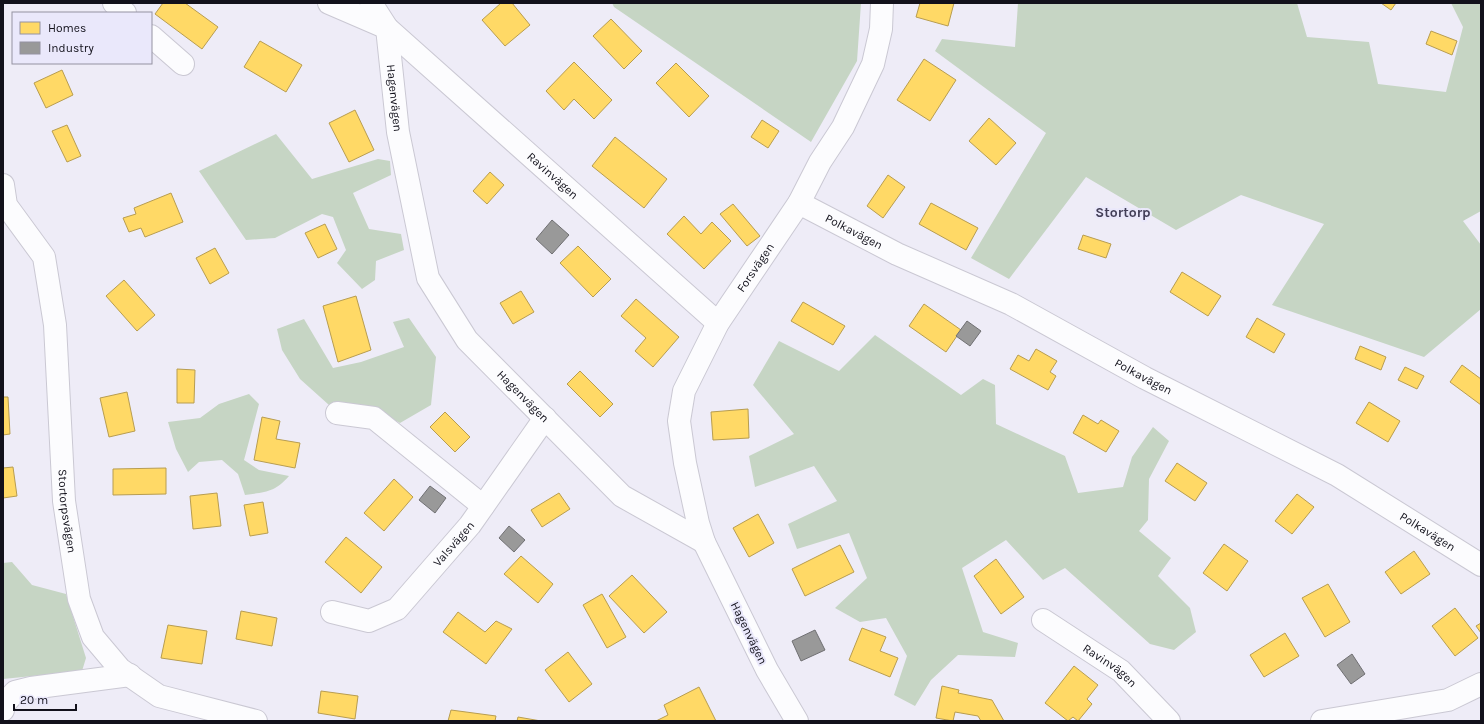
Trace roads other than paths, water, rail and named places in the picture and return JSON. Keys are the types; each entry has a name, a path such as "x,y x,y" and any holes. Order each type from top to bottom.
{"street":[{"path":"114,3 124,12"},
{"path":"329,3 387,28"},
{"name":"Hagenvägen","path":"371,3 387,28 398,132 428,278 467,340 622,496 704,542 767,670 797,721"},
{"name":"Forsvägen","path":"704,542 698,523 685,462 679,421 684,391 718,323 799,203 820,162 843,126 873,64 881,29 882,3"},
{"name":"Ravinvägen","path":"387,28 718,323"},
{"path":"152,37 183,64"},
{"name":"Stortorpsvägen","path":"4,198 44,257 55,325 64,501 79,599 93,637 120,669 159,696 256,721"},
{"name":"Polkavägen","path":"799,203 897,254 1012,304 1145,378 1337,475 1481,565"},
{"path":"338,413 374,418 484,506"},
{"name":"Valsvägen","path":"332,612 369,621 397,609 470,525 545,418"},
{"name":"Ravinvägen","path":"1043,620 1121,671 1168,721"},
{"path":"3,710 4,704 15,692 31,688 130,675"},
{"path":"1322,721 1448,700 1481,684"}],"district":[{"name":"Stortorp","path":"1123,212"}]}
